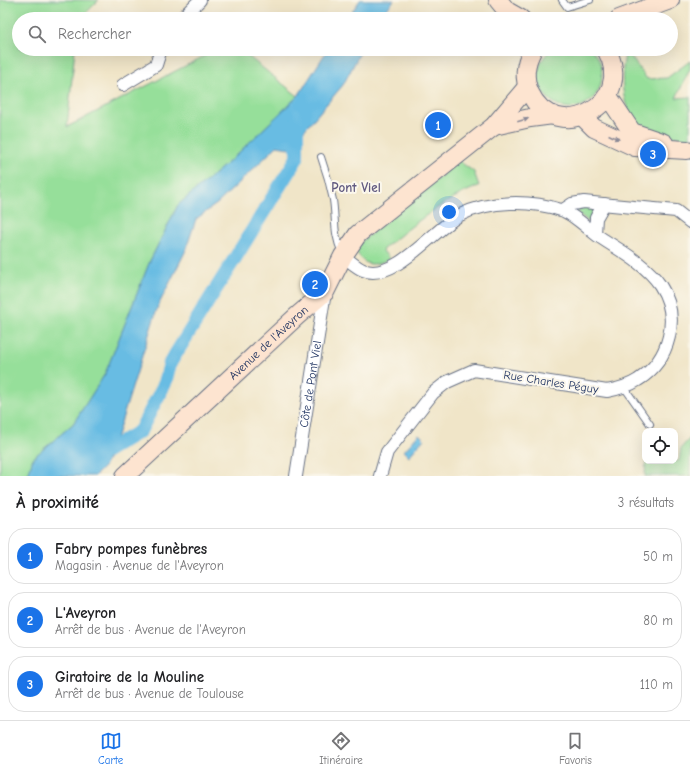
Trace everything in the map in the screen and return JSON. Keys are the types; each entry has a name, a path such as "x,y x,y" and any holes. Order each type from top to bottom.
{"street":[{"path":"187,12 200,0"},
{"path":"637,12 662,2"},
{"path":"647,12 662,2"},
{"path":"123,85 156,65 159,56"},
{"path":"527,56 525,72 527,87 533,99 542,108 553,115"},
{"path":"611,56 614,71 612,86 608,96 596,109 582,116 594,128 635,147 688,150"},
{"name":"Avenue de l'Aveyron","path":"124,476 297,316 325,292 343,256 358,234 494,126 527,87"},
{"path":"608,96 632,132 688,150"},
{"name":"Avenue de l'Aveyron","path":"494,126 530,118 553,115 568,118 582,116"},
{"path":"563,210 572,204 584,202 676,212 690,222"},
{"name":"Rue Charles Péguy","path":"343,256 364,270 382,271 400,262 460,216 489,206 531,203 563,210 640,265 660,284 669,306 672,326 668,344 650,371 639,380 624,387 607,391 474,370 447,382 433,393 387,452 380,476"},
{"path":"595,233 596,218 604,204"},
{"name":"Côte de Pont Viel","path":"296,476 325,292"}],"lane":[{"path":"562,0 567,7 590,0"},
{"path":"321,157 333,202 336,239 343,256"},
{"path":"624,387 650,424"}],"green space":[{"path":"0,0 99,0 87,12 12,12 12,56 74,56 67,127 204,56 248,56 298,96 231,160 178,205 150,261 105,374 73,424 33,458 28,476 0,476"},
{"path":"546,56 597,56 602,69 600,88 597,93 585,104 572,108 560,106 549,99 541,88 538,76 541,62"},
{"path":"625,56 630,56 647,79 667,78 690,61 690,69 676,98 690,97 690,139 656,132 645,128 636,122 630,114 624,94"},
{"path":"459,161 474,172 479,186 440,206 382,250 390,259 374,264 366,263 362,260 356,250 360,243"},
{"path":"586,207 593,210 589,222 579,214 578,209"},
{"path":"690,438 690,476 645,476 646,464 678,464 681,448"}],"water":[{"path":"360,0 394,0 385,12 352,12"},
{"path":"324,56 358,56 343,85 289,148 277,146 218,203 196,219 185,252 158,306 112,451 104,467 95,476 28,476 33,458 73,424 105,374 150,261 178,205 231,160 298,96"},
{"path":"419,434 424,439 409,456 404,451"}],"waterway":[{"path":"97,457 140,431 165,383 170,363 297,158 297,119"}],"place":[{"name":"Fabry pompes funèbres","path":"438,125"},
{"name":"Giratoire de la Mouline","path":"653,154"},
{"name":"L'Aveyron","path":"315,284"}],"district":[{"name":"Pont Viel","path":"356,187"}]}
